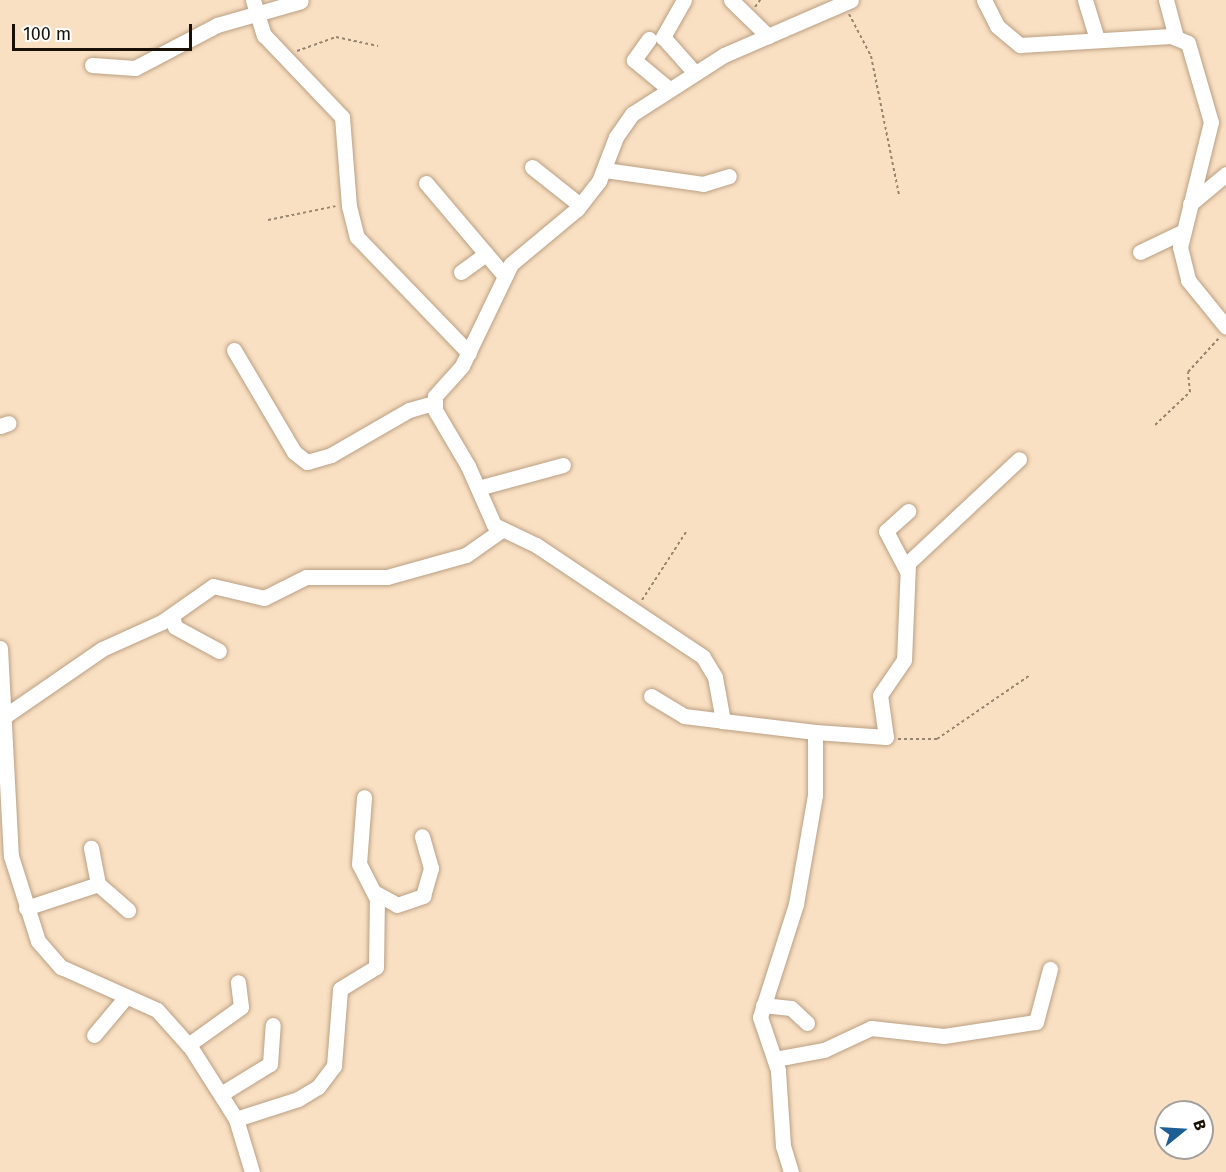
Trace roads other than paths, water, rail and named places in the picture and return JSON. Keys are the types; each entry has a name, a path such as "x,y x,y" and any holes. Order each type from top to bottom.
{"street":[{"path":"684,0 663,37 695,73"},
{"path":"731,0 768,36"},
{"path":"984,0 997,26 1020,45 1097,39 1176,37"},
{"path":"1085,0 1097,39"},
{"path":"1166,0 1176,37 1193,52 1211,122 1182,232 1188,280 1226,329"},
{"path":"92,65 135,68 253,7 301,1"},
{"path":"234,350 294,452 307,462 331,455 410,410 433,403 469,353 505,276 517,256 580,205 605,170 623,125 669,89 695,73 768,36 847,2"},
{"path":"253,7 284,57 342,117 349,206 365,250 469,353"},
{"path":"649,39 634,60 669,89"},
{"path":"532,167 580,205"},
{"path":"605,170 703,184 729,176"},
{"path":"1190,204 1226,174"},
{"path":"426,183 505,276"},
{"path":"1140,252 1182,232"},
{"path":"461,272 486,254"},
{"path":"433,403 500,531 536,545 710,666 723,721"},
{"path":"651,696 684,716 815,732 886,737 880,695 904,660 906,571 912,556 1019,459"},
{"path":"478,488 563,465"},
{"path":"906,571 886,531 908,510"},
{"path":"5,716 102,649 172,616 213,586 264,598 306,577 387,577 466,555 500,531"},
{"path":"172,616 175,627 219,651"},
{"path":"0,648 10,856 26,908 52,961 125,998 157,1010 188,1045 236,1119 252,1172"},
{"path":"791,1172 783,1146 775,1059 761,1024 763,1005 796,904 814,795 815,732"},
{"path":"236,1119 298,1099 318,1087 334,1066 340,989 376,967 374,892 359,864 364,798"},
{"path":"374,892 397,905 423,896 431,868 422,836"},
{"path":"91,848 98,884 128,910"},
{"path":"26,908 98,884"},
{"path":"775,1059 824,1050 871,1028 944,1036 1036,1022 1050,969"},
{"path":"188,1045 241,1007 238,982"},
{"path":"94,1035 125,998"},
{"path":"763,1005 790,1008 807,1023"},
{"path":"221,1094 270,1064 273,1025"}]}
